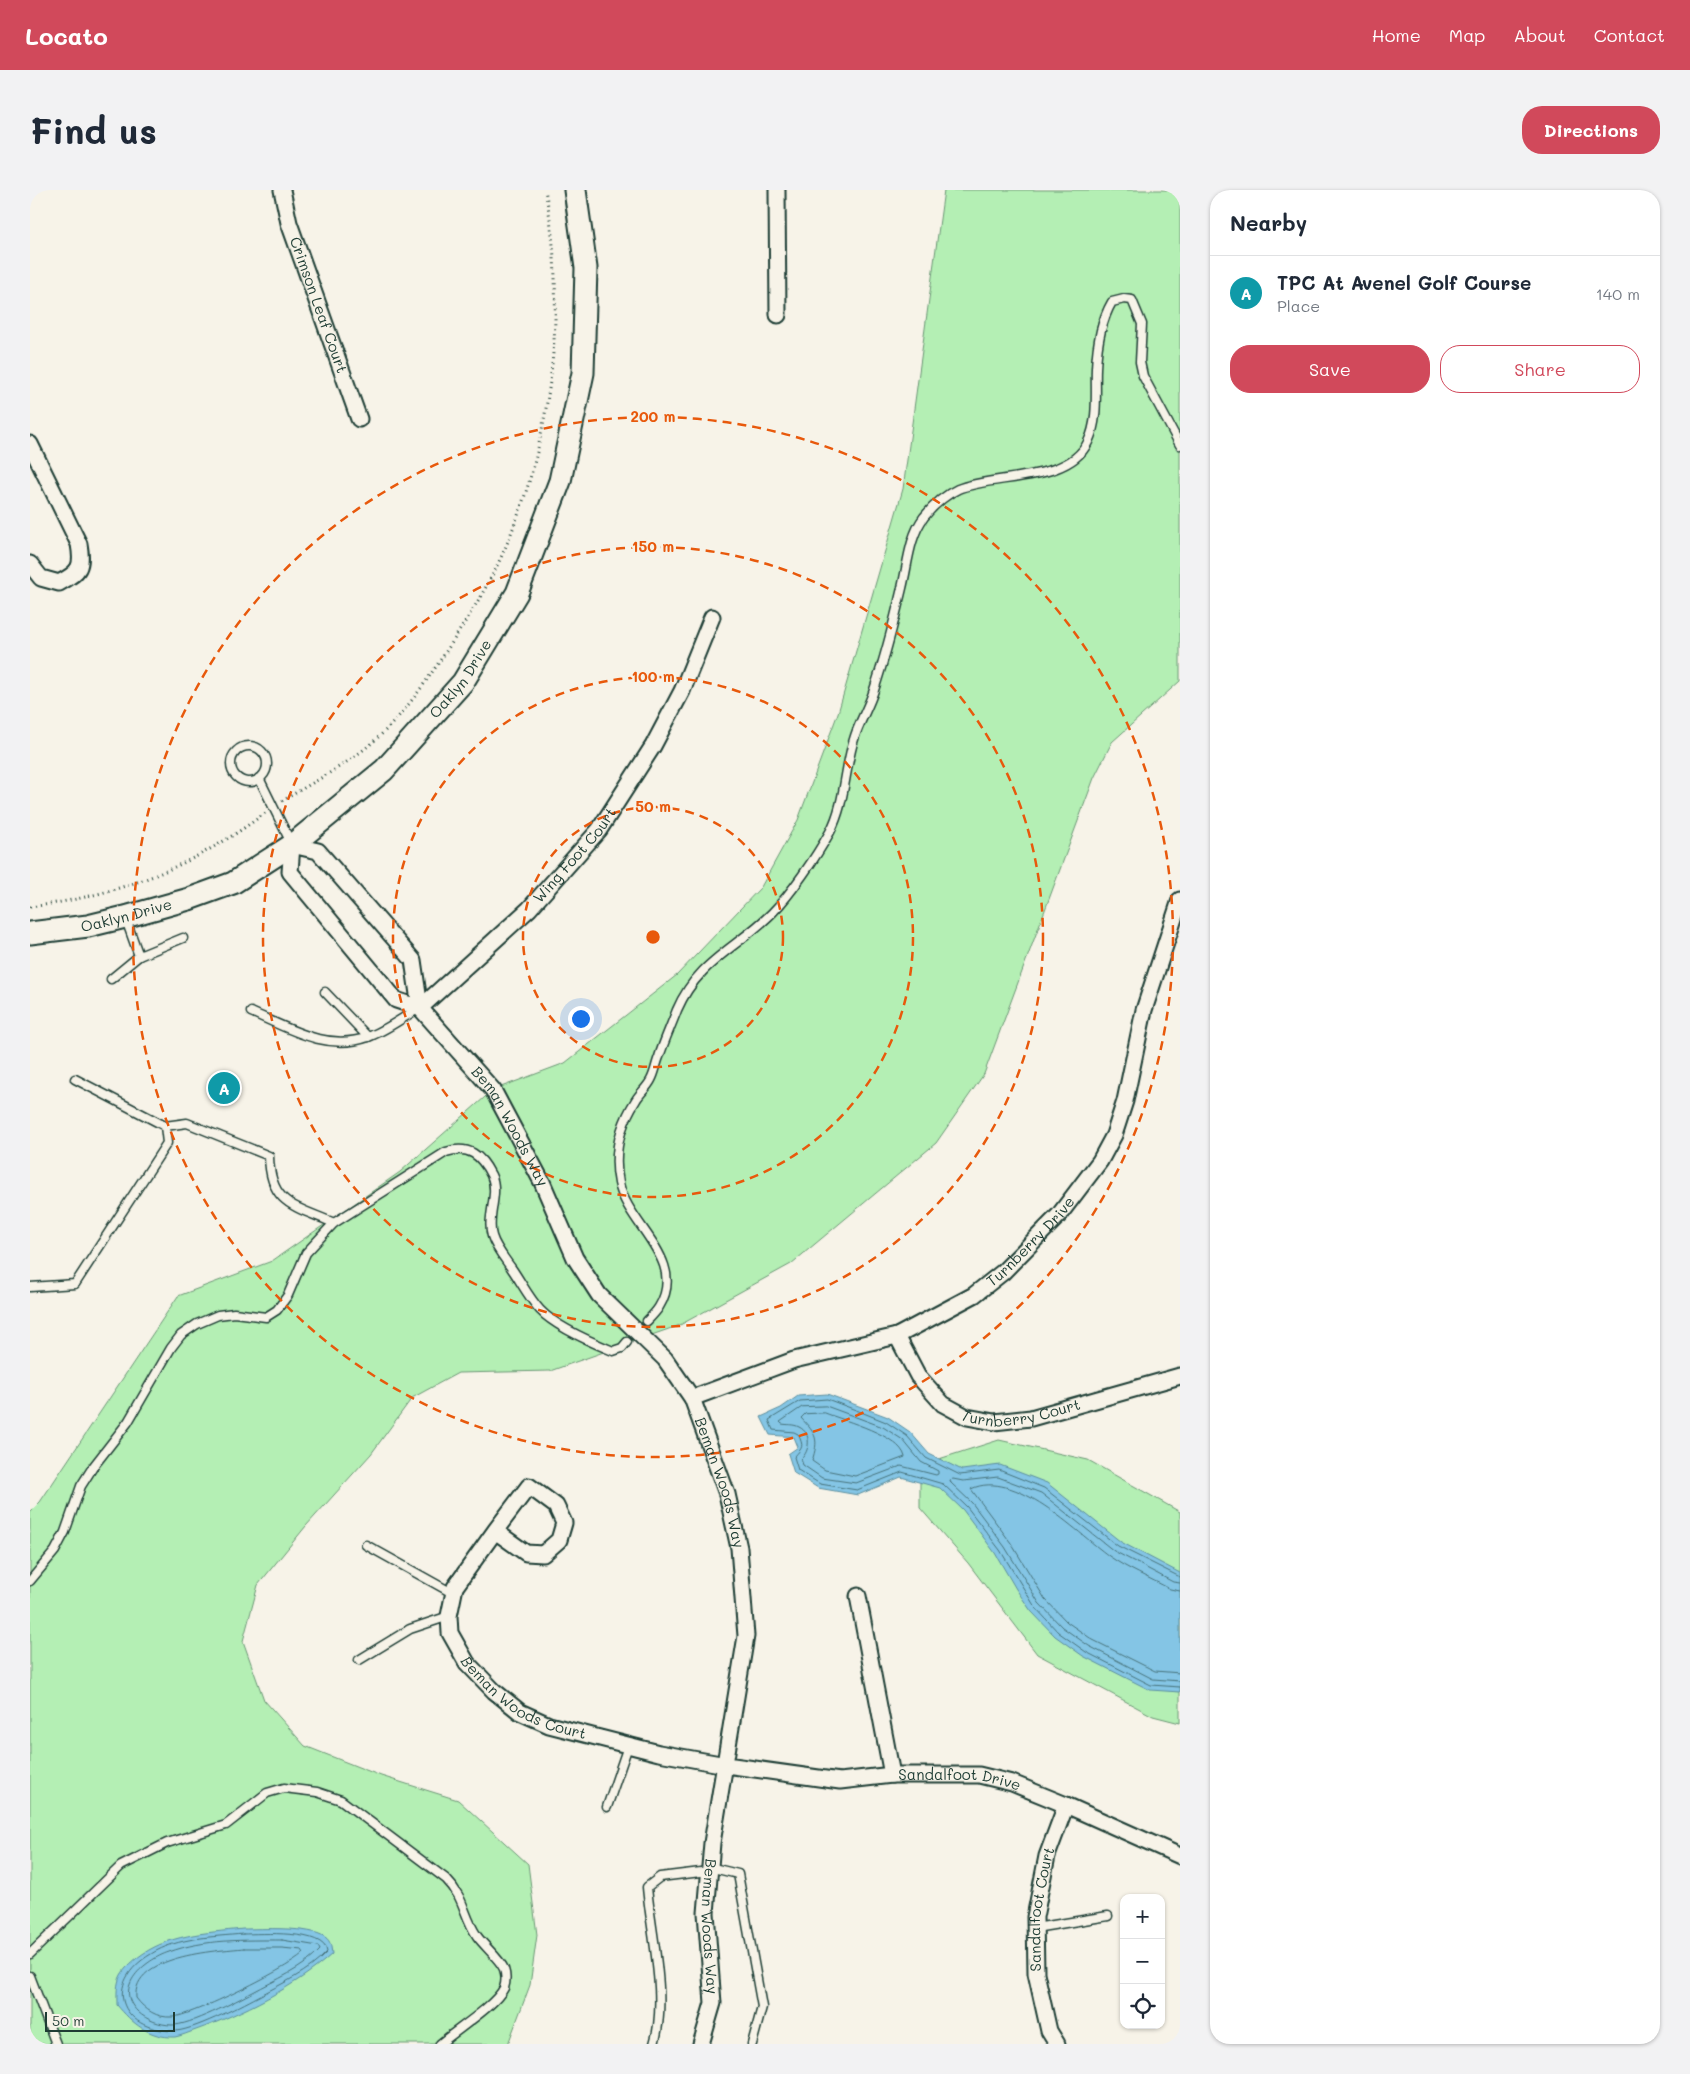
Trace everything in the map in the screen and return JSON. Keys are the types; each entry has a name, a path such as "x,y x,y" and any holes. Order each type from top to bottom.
{"street":[{"name":"Crimson Leaf Court","path":"282,190 288,223 359,419"},
{"name":"Oaklyn Drive","path":"30,933 88,926 125,917 190,899 233,883 292,845 384,770 464,682 517,593 560,481 583,373 586,268 575,190"},
{"path":"778,190 778,315"},
{"path":"30,444 79,544 82,560 74,575 59,582 41,578 30,564"},
{"name":"Wing Foot Court","path":"420,1008 529,909 599,830 652,746 682,691 712,617"},
{"name":"Beman Woods Way","path":"292,845 290,872 396,1000 420,1008 493,1090 542,1182 574,1258 599,1295 666,1359 692,1398 727,1494 739,1548 746,1636 709,1869 706,1913 713,2004 701,2044"},
{"path":"292,845 318,851 413,960 420,1008"},
{"name":"Turnberry Drive","path":"692,1398 794,1360 897,1336 974,1295 1003,1272 1059,1215 1100,1161 1114,1135 1125,1101 1144,1010 1180,900"},
{"name":"Turnberry Court","path":"897,1336 918,1376 943,1404 967,1416 994,1422 1031,1418 1180,1376"},
{"name":"Beman Woods Court","path":"495,1531 526,1553 543,1554 559,1540 564,1523 556,1506 529,1486 495,1531 455,1587 449,1616 450,1633 467,1663 494,1691 520,1712 549,1725 628,1746 726,1765"},
{"path":"858,1596 892,1775"},
{"name":"Sandalfoot Drive","path":"726,1765 840,1781 892,1775 979,1775 1012,1783 1180,1856"},
{"name":"Sandalfoot Court","path":"1057,2044 1049,2030 1036,1973 1035,1917 1046,1856 1066,1805"}],"lane":[{"path":"647,1321 659,1307 665,1290 666,1268 628,1205 619,1185 619,1136 626,1117 652,1080 671,1025 692,982 707,965 772,913 791,890 829,833 841,808 855,737 874,691 902,588 913,537 922,519 938,502 957,490 1008,477 1042,473 1063,465 1077,456 1088,442 1096,412 1096,367 1101,328 1112,302 1118,300 1132,300 1142,324 1140,362 1143,376 1180,445"},
{"path":"247,746 253,746 262,752 266,769 259,778 248,782 233,773 231,761 236,751 247,746"},
{"path":"259,778 292,845"},
{"path":"125,917 138,956"},
{"path":"111,979 138,956 183,938"},
{"path":"325,992 368,1037"},
{"path":"251,1012 309,1037 340,1042 368,1037 420,1008"},
{"path":"75,1079 165,1126 187,1123 269,1156 270,1174 276,1190 285,1202 334,1224"},
{"path":"30,1287 75,1284 167,1143 165,1126"},
{"path":"30,1581 58,1545 65,1532 81,1486 93,1467 128,1422 171,1348 181,1335 197,1324 218,1315 234,1313 266,1317 277,1310 288,1295 306,1253 334,1224 446,1152 458,1148 470,1151 482,1160 492,1178 494,1196 491,1215 492,1236 540,1310 556,1323 614,1351 622,1348 627,1342"},
{"path":"366,1546 454,1594"},
{"path":"359,1660 410,1629 449,1616"},
{"path":"607,1807 628,1746"},
{"path":"30,1954 121,1866 167,1843 226,1825 267,1793 284,1788 317,1792 341,1800 446,1879 456,1889 462,1899 466,1915 477,1936 504,1967 506,1978 504,1988 496,1998 440,2044"},
{"path":"654,2044 660,2026 657,1967 647,1887 660,1877 709,1869 738,1874 762,2007 752,2044"},
{"path":"1035,1928 1108,1916"},
{"path":"30,1976 56,2044"}],"path":[{"path":"30,907 96,895 143,881 177,868 225,841 273,807 343,764 374,741 400,714 431,674 487,585 512,532 530,480 545,413 552,362 555,295 553,247 545,190"}],"green space":[{"path":"944,190 1180,190 1180,681 1112,742 1094,778 984,1074 936,1143 791,1264 680,1325 550,1371 458,1373 412,1398 371,1454 306,1526 258,1585 243,1641 264,1700 305,1746 381,1776 458,1800 528,1864 537,1935 530,1985 508,2044 30,2044 30,1512 40,1502 178,1296 272,1261 400,1172 493,1090 565,1063 677,975 761,887 798,820 838,713 903,489"},
{"path":"999,1440 1088,1460 1180,1512 1180,1723 1153,1716 1037,1654 968,1563 920,1508 920,1465"}],"water":[{"path":"827,1394 888,1417 910,1432 929,1454 962,1470 1000,1465 1047,1483 1121,1542 1180,1573 1180,1692 1150,1690 1083,1656 1055,1636 1031,1611 995,1553 963,1510 940,1488 901,1477 858,1495 818,1488 794,1473 788,1454 798,1447 794,1437 770,1435 761,1417 781,1408 798,1396"},
{"path":"243,1929 285,1929 318,1933 328,1940 332,1954 302,1977 268,1998 231,2016 175,2037 166,2037 149,2032 129,2018 117,2005 119,1978 126,1968 149,1950 174,1939 187,1936"}],"place":[{"name":"TPC At Avenel Golf Course","path":"224,1088"}]}
